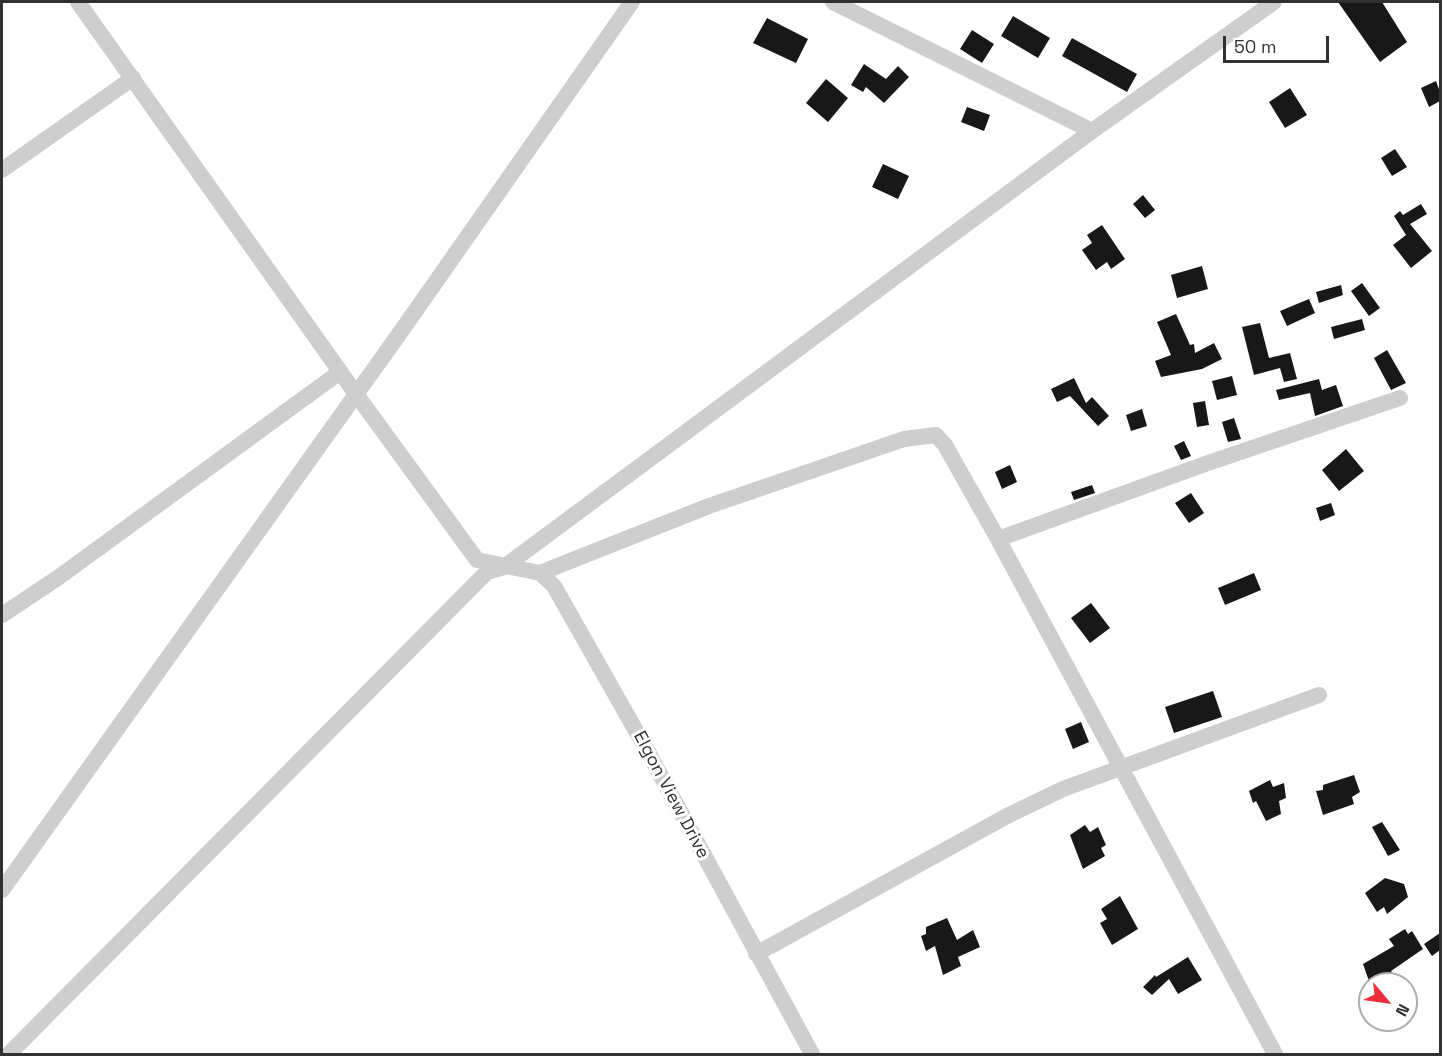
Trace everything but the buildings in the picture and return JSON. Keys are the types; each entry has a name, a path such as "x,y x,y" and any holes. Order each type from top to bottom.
{"street":[{"path":"78,2 340,372 477,560 504,567 523,567 540,573 709,506 904,439 936,435 945,445 998,539 1275,1054"},
{"path":"2,890 632,2"},
{"path":"834,2 1092,131"},
{"path":"9,1054 487,572 504,567 1092,131 1274,2"},
{"path":"2,170 133,78"},
{"path":"2,615 58,577 340,372"},
{"path":"998,539 1208,463 1400,398"},
{"name":"Elgon View Drive","path":"540,573 554,585 648,752 812,1054"},
{"path":"756,954 1007,816 1120,766 1319,694"}]}
